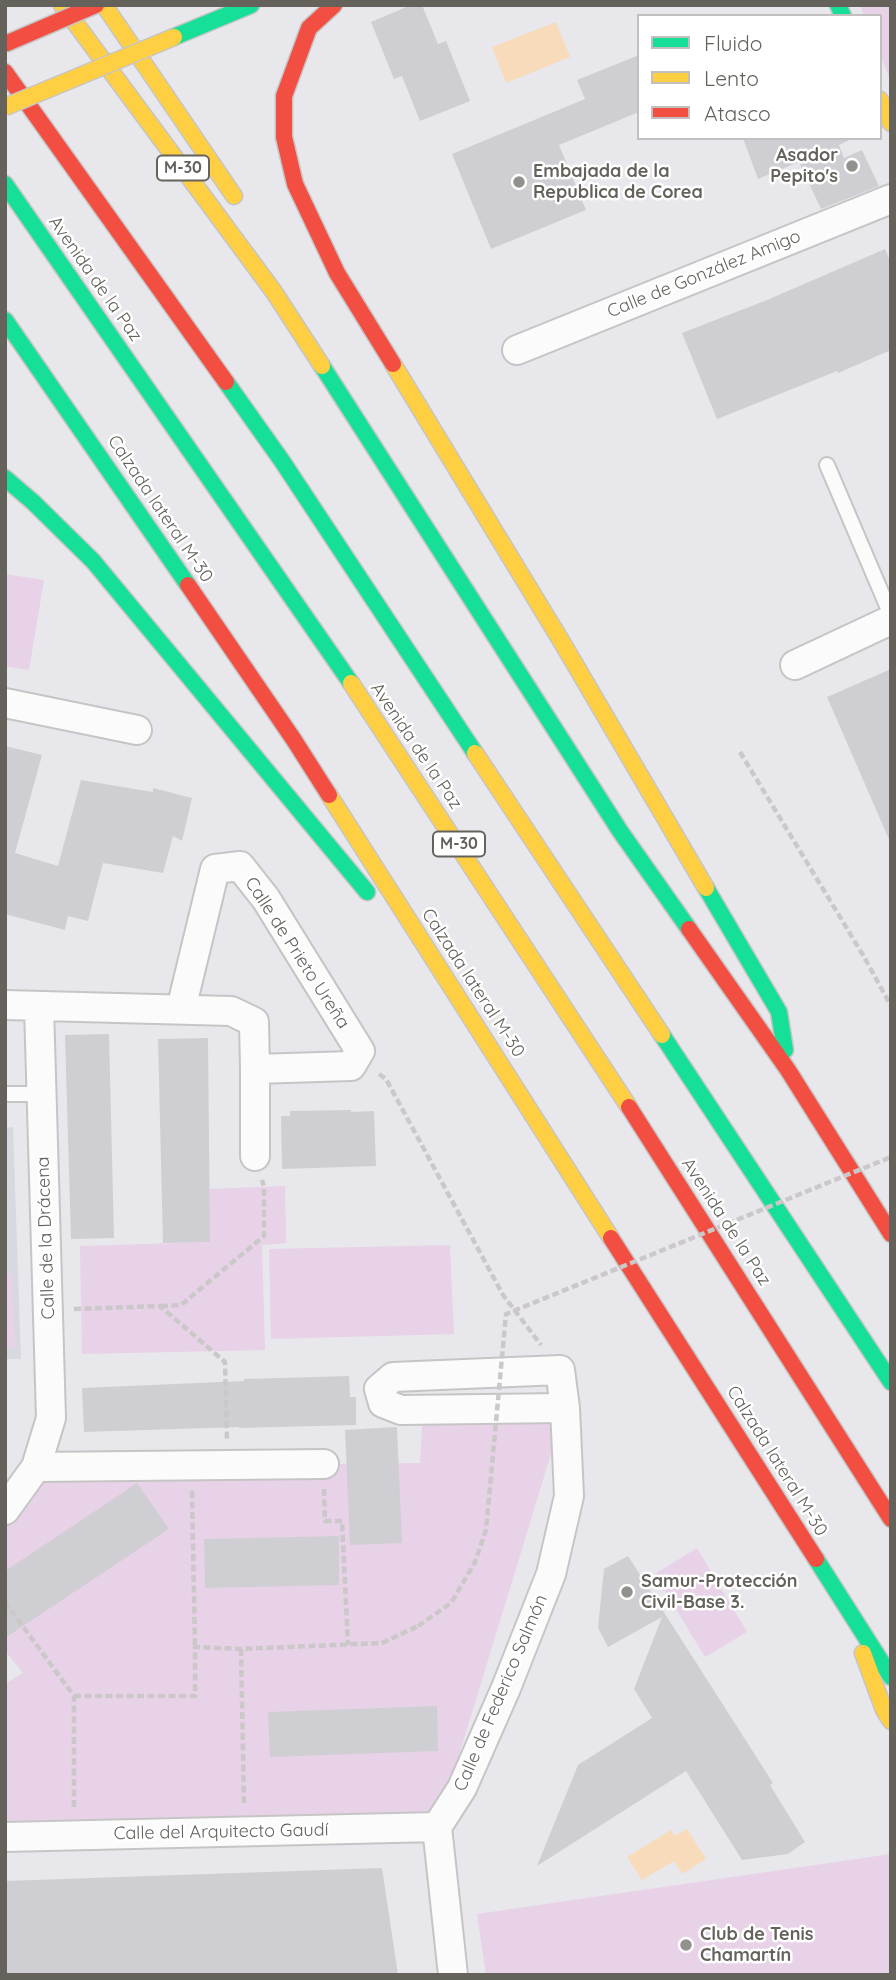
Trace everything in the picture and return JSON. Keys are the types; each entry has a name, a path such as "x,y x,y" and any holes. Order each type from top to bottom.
{"main road":[{"name":"M-30","path":"60,5 274,292 620,831 788,1070 891,1234"},
{"path":"5,44 96,5"},
{"path":"104,5 232,191 274,292"},
{"path":"5,107 251,5"},
{"path":"334,5 309,28 284,96 284,137 295,184 337,273 563,644 779,1012 788,1070"},
{"path":"5,72 282,461 891,1382"},
{"path":"882,104 891,123"},
{"name":"Avenida de la Paz","path":"5,184 224,497 428,798 723,1250 891,1519"},
{"name":"Calzada lateral M-30","path":"5,320 294,740 891,1677"},
{"path":"5,478 93,561 373,899"},
{"path":"390,920 478,1026"},
{"path":"847,1608 884,1710 891,1721"}],"street":[{"name":"Calle de González Amigo","path":"517,349 891,199"},
{"path":"795,665 891,618"},
{"path":"5,703 137,730"},
{"name":"Calle de Prieto Ureña","path":"181,1009 215,869 240,866 266,900 341,1018 360,1051 356,1058"},
{"path":"5,1005 232,1011 254,1022 255,1156"},
{"name":"Calle de la Drácena","path":"5,1510 36,1467 51,1418 39,1007"},
{"path":"255,1069 351,1066 356,1058"},
{"path":"560,1370 393,1377 379,1389 383,1403 401,1410 565,1408"},
{"name":"Calle de Federico Salmón","path":"437,1827 462,1788 506,1688 551,1574 569,1496 565,1408 560,1370"},
{"path":"36,1467 324,1464"},
{"path":"437,1827 453,1975"},
{"name":"Calle del Arquitecto Gaudí","path":"5,1837 437,1827"}],"lane":[{"path":"827,465 891,618"},
{"path":"5,1094 42,1094"}],"path":[{"path":"740,752 891,1006"},
{"path":"356,1058 386,1079 503,1294 560,1370"},
{"path":"48,1311 181,1305 264,1236 264,1187 255,1156"},
{"path":"195,1647 240,1649 382,1643 418,1626 451,1603 475,1562 485,1530 506,1314 891,1157"},
{"path":"160,1306 225,1362 228,1465"},
{"path":"324,1464 325,1521 342,1521 348,1645"},
{"path":"74,1696 195,1696 192,1466"},
{"path":"5,1601 74,1696 74,1836"},
{"path":"240,1649 244,1832"}],"shaded area":[{"path":"860,5 891,5 891,81 882,60 882,14 863,14"},
{"path":"556,22 570,57 506,83 492,47"},
{"path":"5,574 44,580 29,670 5,666"},
{"path":"13,1127 21,1359 5,1359 5,1128"},
{"path":"285,1186 286,1243 262,1245 265,1350 82,1354 80,1246 210,1242 209,1189"},
{"path":"450,1245 454,1334 271,1339 269,1249"},
{"path":"12,1273 15,1347 5,1347 5,1274"},
{"path":"565,1408 437,1827 5,1837 5,1684 23,1673 5,1651 5,1496 36,1467 420,1463 423,1410"},
{"path":"697,1548 747,1632 705,1657 655,1574"},
{"path":"687,1829 706,1859 682,1874 674,1861 642,1880 627,1857 671,1830 675,1836"},
{"name":"Club de Tenis Chamartín","path":"891,1854 891,1975 486,1975 477,1914"}],"building":[{"path":"411,5 422,5 438,44 446,41 470,101 420,121 402,76 394,79 371,22"},
{"name":"Embajada de la Republica de Corea","path":"637,56 637,113 559,145 586,210 491,249 452,154 585,99 577,80"},
{"path":"744,140 850,140 839,145 844,158 862,150 879,186 821,209 799,162 758,179"},
{"path":"885,249 891,263 891,350 717,419 682,333"},
{"path":"891,669 891,844 827,697"},
{"path":"5,746 42,755 15,853 58,866 81,780 153,792 153,788 192,798 182,841 173,836 163,873 103,863 88,921 68,916 65,930 5,914"},
{"path":"109,1034 114,1238 71,1239 65,1035"},
{"path":"208,1038 210,1242 163,1243 158,1039"},
{"path":"290,1111 374,1111 376,1166 282,1169 281,1116 290,1116"},
{"path":"349,1376 350,1397 356,1397 356,1425 84,1432 82,1388"},
{"path":"397,1427 402,1543 350,1545 345,1430"},
{"path":"137,1483 169,1529 5,1638 5,1571"},
{"path":"339,1536 339,1585 205,1588 204,1539"},
{"path":"628,1556 773,1783 770,1785 805,1842 788,1854 742,1860 686,1771 537,1866 578,1765 652,1718 634,1689 662,1617 608,1647 598,1628 604,1569"},
{"path":"437,1706 438,1751 270,1757 268,1712"},
{"path":"382,1868 398,1975 5,1975 5,1881"}],"traffic: fast":[{"path":"174,37 251,5"},
{"path":"838,5 842,14"},
{"path":"5,184 351,683"},
{"path":"5,320 188,585"},
{"path":"322,366 620,831 689,929"},
{"path":"226,382 282,461 475,753"},
{"path":"5,478 93,561 367,892"},
{"path":"706,888 779,1012 785,1050"},
{"path":"662,1035 891,1382"},
{"path":"816,1559 891,1677"}],"traffic: slow":[{"path":"62,5 274,292 322,366"},
{"path":"104,5 234,196"},
{"path":"5,107 174,37"},
{"path":"882,104 891,123"},
{"path":"393,364 563,644 706,888"},
{"path":"351,683 629,1107"},
{"path":"475,753 662,1035"},
{"path":"329,795 611,1238"},
{"path":"863,1653 884,1710 891,1721"}],"traffic: jam":[{"path":"5,44 96,5"},
{"path":"334,5 309,28 284,96 284,137 295,184 337,273 393,364"},
{"path":"5,72 226,382"},
{"path":"188,585 329,795"},
{"path":"689,929 788,1070 891,1234"},
{"path":"629,1107 891,1519"},
{"path":"611,1238 816,1559"}],"place":[{"name":"Asador Pepito's","path":"852,166"},
{"name":"Embajada de la Republica de Corea","path":"519,182"},
{"name":"Samur-Protección Civil-Base 3.","path":"627,1592"},
{"name":"Club de Tenis Chamartín","path":"686,1945"}]}
